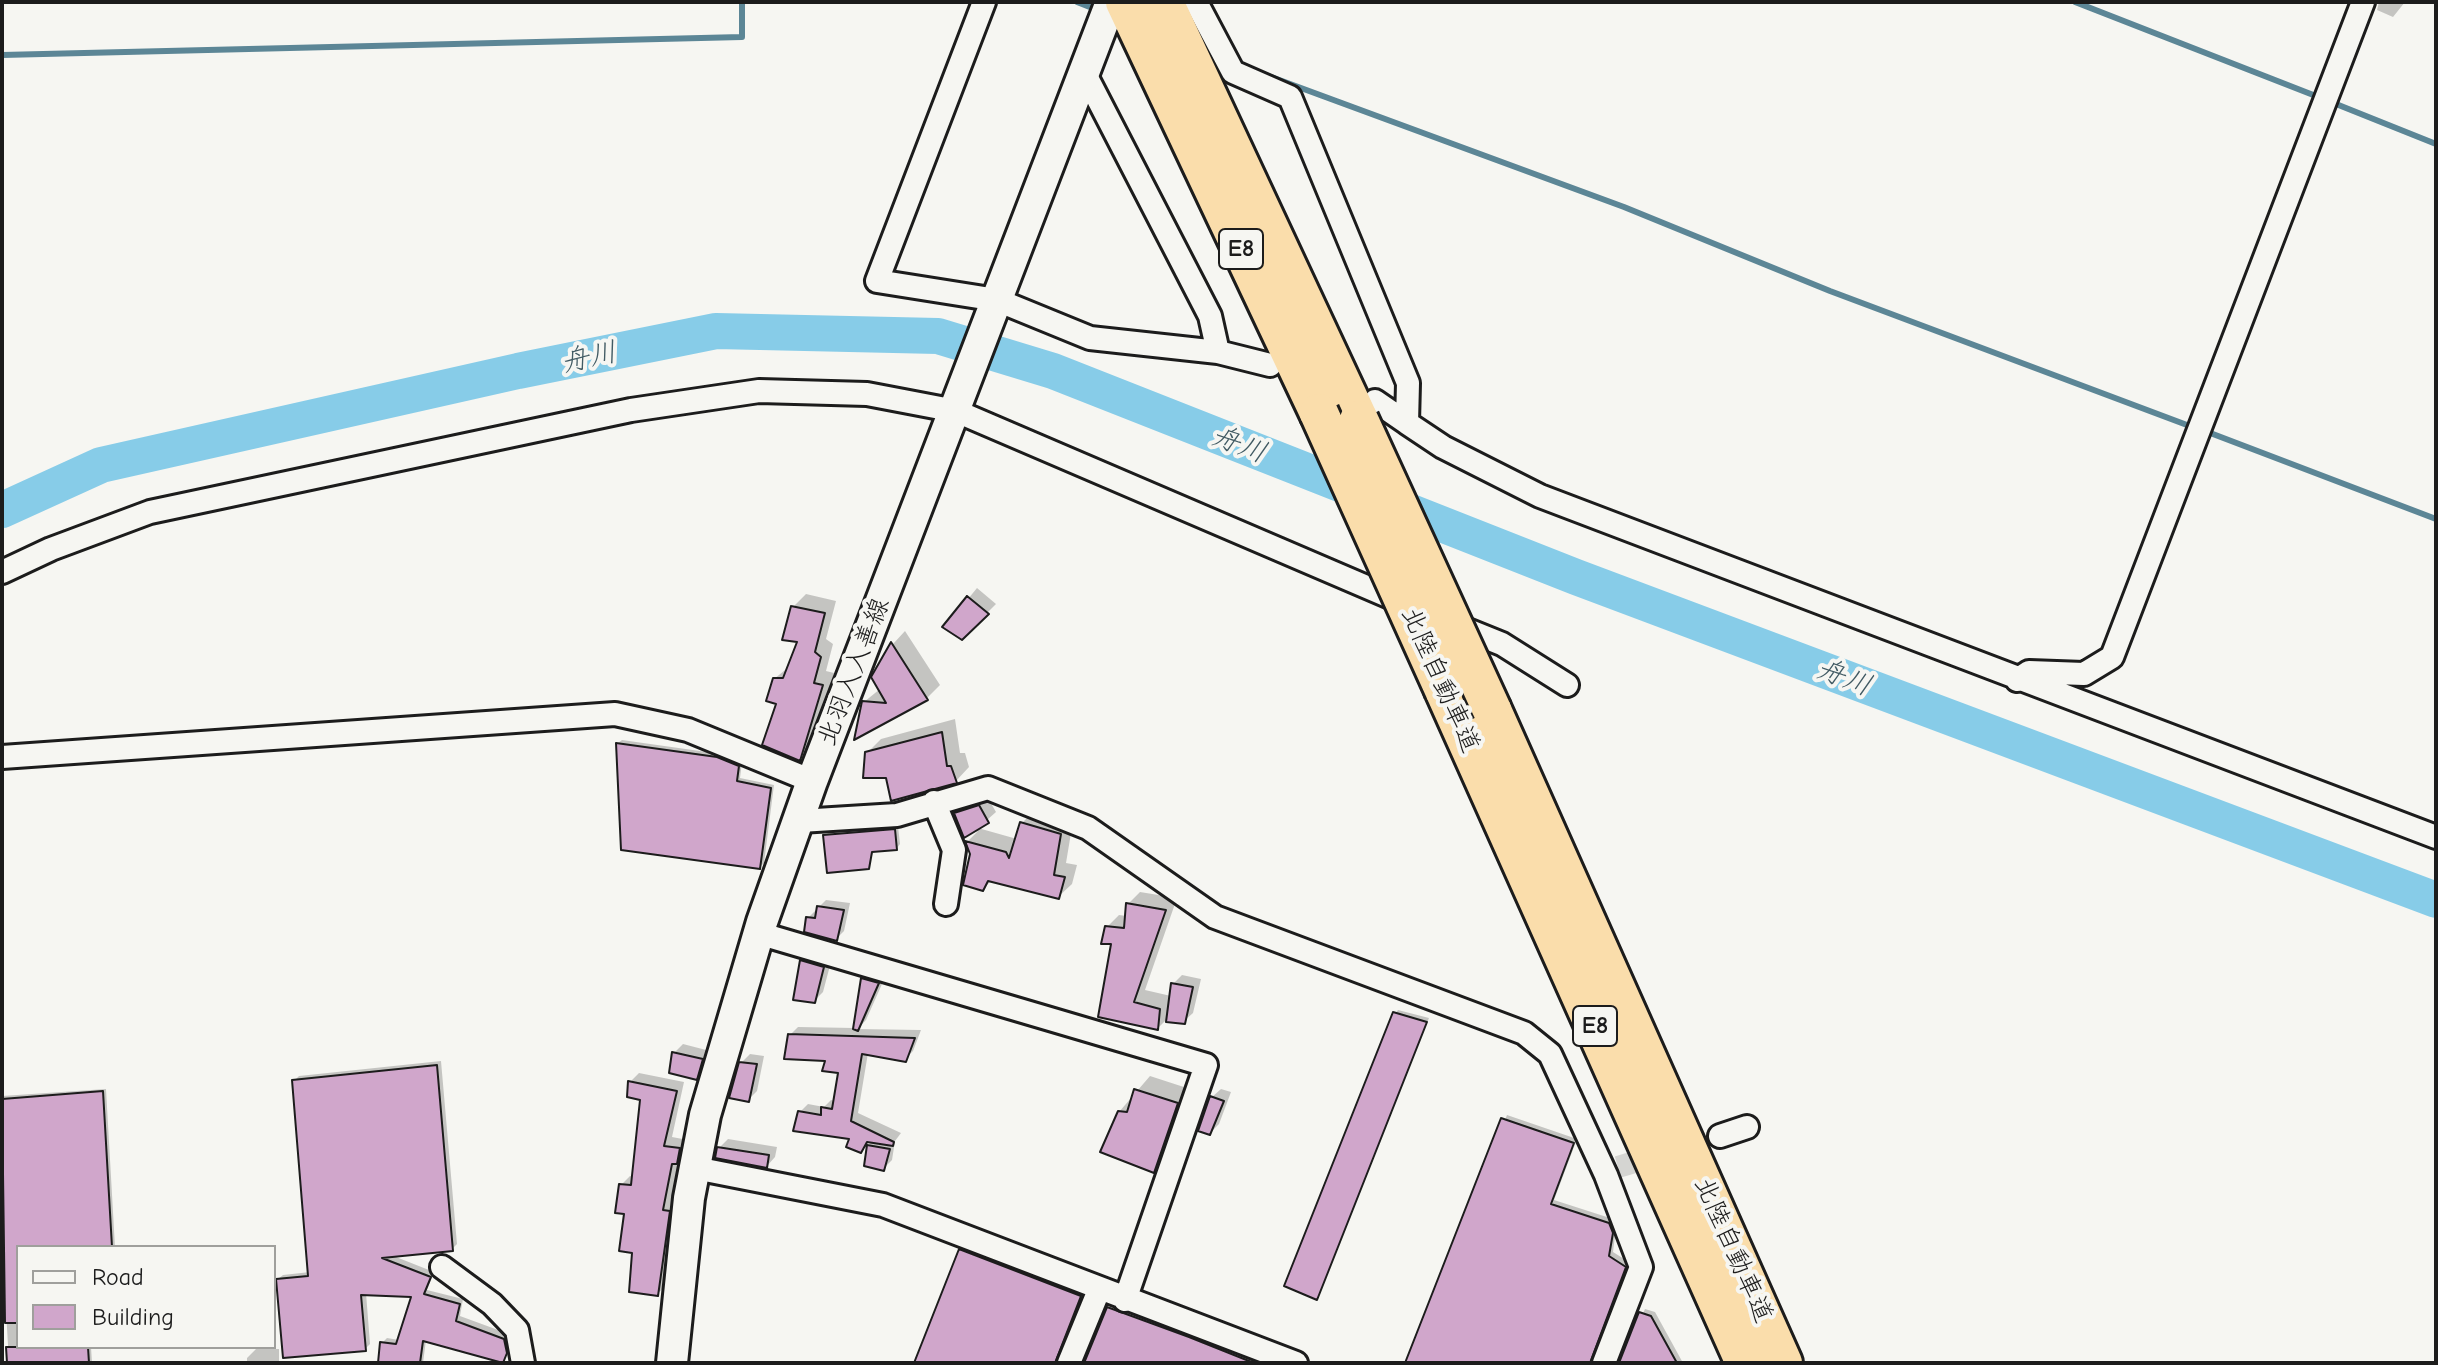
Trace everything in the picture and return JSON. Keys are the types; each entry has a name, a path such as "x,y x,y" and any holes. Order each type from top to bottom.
{"highway":[{"name":"北陸自動車道","path":"1164,2 1367,410 1492,710 1783,1363"},
{"name":"北陸自動車道","path":"1108,7 1164,84 1319,413 1745,1363"}],"main road":[{"name":"北羽入入善線","path":"672,1363 695,1168 728,1026 812,781 1108,7"}],"street":[{"path":"984,2 877,281 995,306 1090,338 1218,352 1270,365"},
{"path":"1196,2 1233,72 1290,97 1408,383 1407,423"},
{"path":"2017,680 2029,672 2084,674 2112,657 2363,2"},
{"path":"1084,72 1210,316 1218,352"},
{"path":"2,572 51,549 150,512 631,410 759,391 867,394 956,411 1502,644 1567,685"},
{"path":"1367,410 1407,423 1443,447 1540,496 2436,837"},
{"path":"2,757 615,714 688,730 812,781"},
{"path":"800,821 897,815 988,788 1088,828 1215,917 1524,1033 1550,1054 1612,1171 1641,1267 1604,1363"},
{"path":"934,802 954,850 946,904"},
{"path":"758,933 1206,1065 1125,1300"},
{"path":"1720,1136 1747,1127"},
{"path":"695,1168 883,1205 1296,1363"},
{"path":"442,1267 492,1304 517,1330 523,1363"},
{"path":"1069,1363 1099,1290"}],"building":[{"path":"967,596 989,614 962,640 942,627"},
{"path":"791,606 825,613 815,652 821,657 814,683 823,685 800,761 762,745 776,704 766,701 773,678 783,678 797,642 782,640"},
{"path":"891,642 928,700 854,740 862,701 886,703 871,677"},
{"path":"942,732 947,766 951,766 957,783 891,801 886,778 863,778 865,752"},
{"path":"616,743 717,757 739,766 737,781 771,788 760,869 621,850"},
{"path":"979,805 989,823 964,838 954,813"},
{"path":"1020,822 1061,834 1054,875 1065,877 1059,899 988,881 983,891 963,885 970,854 965,841 1006,852 1009,858"},
{"path":"895,829 897,850 872,852 869,869 827,873 823,835"},
{"path":"1126,903 1166,910 1134,1002 1160,1009 1158,1030 1098,1017 1111,944 1101,944 1105,926 1124,928"},
{"path":"817,906 844,910 837,941 804,932 806,917 815,918"},
{"path":"800,960 824,967 815,1003 793,1000"},
{"path":"861,978 879,983 858,1031 853,1029"},
{"path":"1171,983 1193,987 1185,1024 1166,1022"},
{"path":"1393,1012 1427,1022 1317,1300 1284,1286"},
{"path":"788,1034 915,1038 906,1062 862,1054 851,1121 894,1142 893,1146 867,1142 861,1153 846,1147 849,1139 793,1131 798,1111 821,1115 821,1107 832,1109 838,1073 822,1071 825,1061 784,1059"},
{"path":"672,1052 703,1059 697,1080 669,1073"},
{"path":"739,1062 757,1064 749,1102 729,1098"},
{"path":"437,1065 453,1251 382,1258 431,1277 424,1294 460,1304 456,1321 504,1339 507,1353 503,1363 423,1341 420,1363 378,1363 380,1342 396,1344 411,1297 361,1295 366,1351 283,1358 276,1279 308,1276 292,1080"},
{"path":"628,1081 677,1091 664,1146 680,1148 677,1164 672,1164 663,1210 670,1211 658,1296 629,1292 632,1253 619,1251 624,1214 615,1213 619,1184 631,1185 640,1100 627,1097"},
{"path":"1134,1089 1178,1103 1154,1173 1100,1152 1118,1111 1127,1112"},
{"path":"103,1091 112,1245 16,1245 16,1323 5,1323 2,1099"},
{"path":"1210,1096 1224,1101 1210,1135 1198,1131"},
{"path":"1501,1118 1574,1143 1551,1204 1609,1223 1613,1233 1609,1256 1626,1267 1590,1363 1405,1363"},
{"path":"867,1145 890,1149 884,1171 864,1166"},
{"path":"717,1147 769,1155 767,1168 715,1158"},
{"path":"959,1249 1081,1296 1055,1363 914,1363"},
{"path":"1107,1307 1189,1337 1254,1363 1084,1363"},
{"path":"1639,1312 1651,1316 1677,1363 1619,1363"},
{"path":"6,1347 88,1349 89,1363 7,1363"}],"waterway":[{"path":"2,55 742,37 742,2"},
{"path":"1077,2 1100,11"},
{"path":"2075,2 2321,98"},
{"path":"1263,74 1624,207 1830,291 2195,428"},
{"path":"2331,102 2436,144"},
{"name":"舟川","path":"2,510 101,465 518,371 716,331 938,336 1053,371 1576,577 2436,900"},
{"path":"2205,431 2436,519"}],"tunnel":[{"path":"1618,1167 1720,1136"}]}
